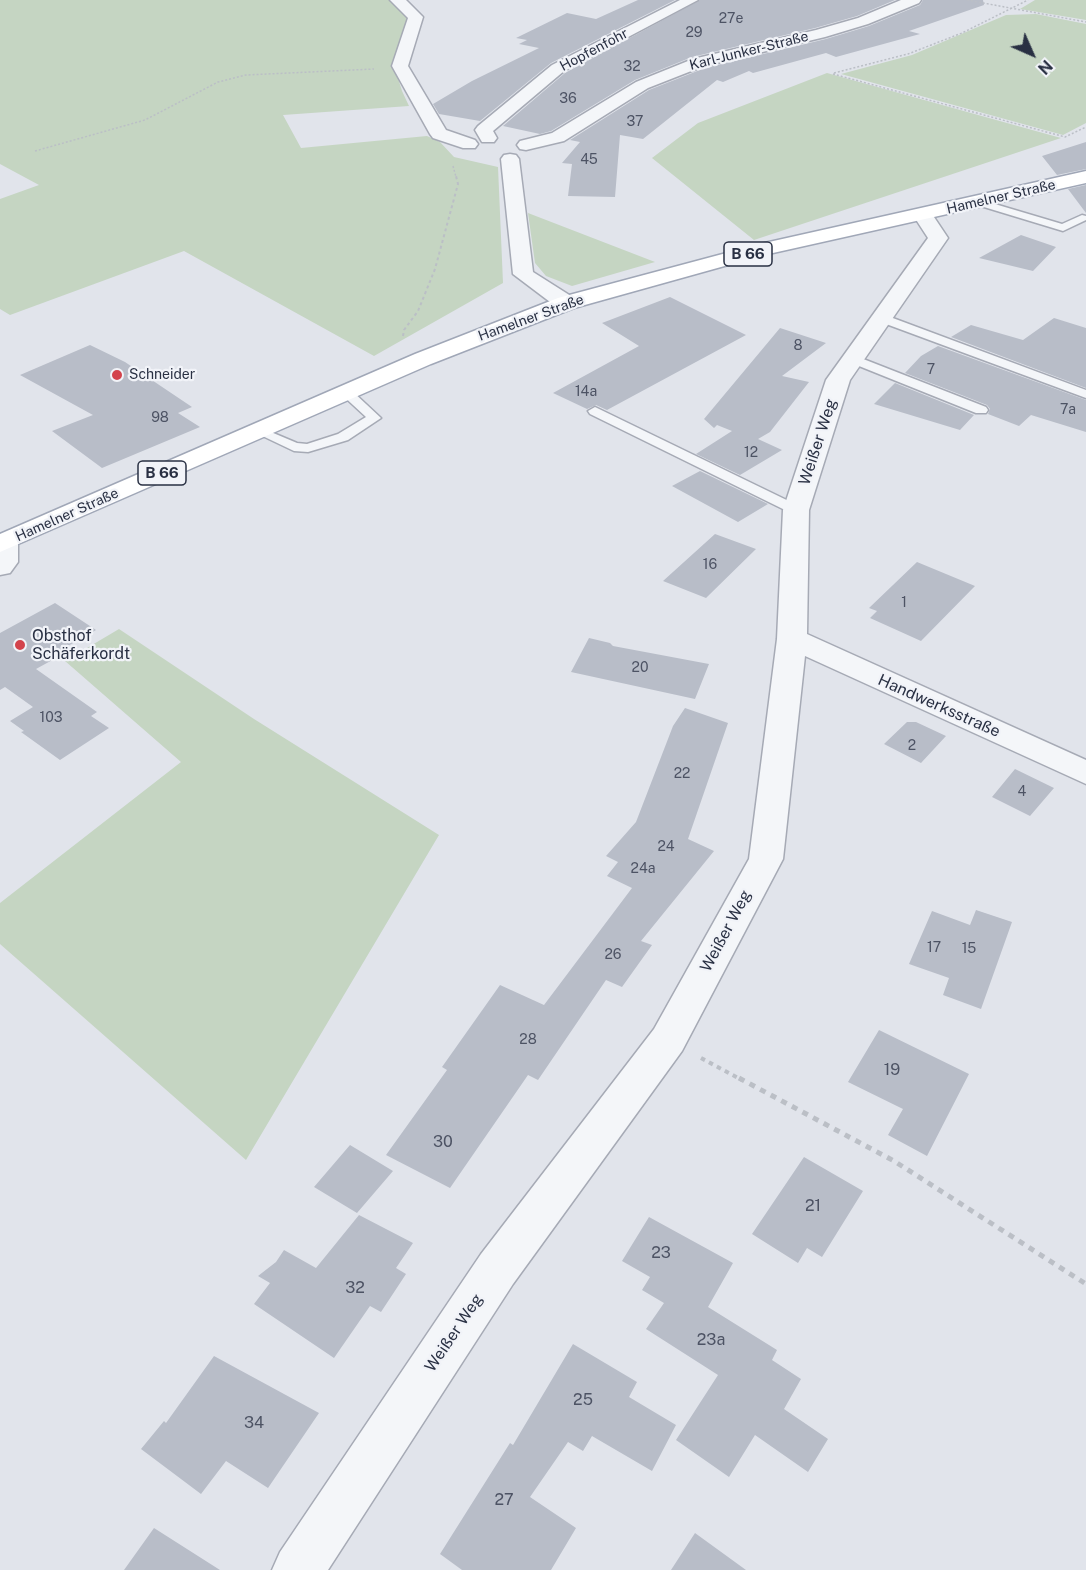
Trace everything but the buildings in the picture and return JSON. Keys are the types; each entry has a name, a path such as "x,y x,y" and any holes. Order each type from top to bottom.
{"main road":[{"name":"Hamelner Straße","path":"1,551 259,431 423,359 567,303 760,250 1086,177"}],"street":[{"path":"397,0 416,17 400,66 439,134 498,148 524,274 567,303"},
{"name":"Karl-Junker-Straße","path":"498,148 558,137 642,85 679,69 699,62 820,34 863,21 914,0"},
{"name":"Hopfenfohr","path":"498,148 484,130 558,68 683,1"},
{"name":"Weißer Weg","path":"298,1570 497,1269 668,1040 766,858 792,639 796,510 838,380 938,238 923,215"},
{"name":"Handwerksstraße","path":"792,639 1086,773"}],"lane":[{"path":"978,201 1063,228 1082,218"},
{"path":"882,318 1086,394"},
{"path":"853,359 981,410"},
{"path":"259,431 294,447 308,448 343,437 374,418 346,393"},
{"path":"595,411 796,510"}],"path":[{"path":"967,0 1086,22"},
{"path":"1028,0 1013,9 908,54 833,74 1065,137 1086,127"},
{"path":"35,151 145,120 218,82 246,75 400,66"},
{"path":"403,341 404,330 418,311 435,268 458,184 445,136"},
{"path":"668,1040 894,1161 1086,1284"}],"green space":[{"path":"0,0 392,0 410,18 393,62 409,106 283,115 301,148 427,136 440,142 454,157 498,167 503,283 374,356 184,251 10,315 0,309 0,199 39,185 0,164"},
{"path":"1035,0 1086,0 1086,20 1020,9"},
{"path":"1036,14 1086,24 1086,123 1063,135 841,74 912,55 1006,15"},
{"path":"827,73 1061,138 754,240 652,158 698,123"},
{"path":"528,213 655,262 572,286 546,276 535,263"},
{"path":"119,629 254,719 439,835 246,1160 0,944 0,903 181,762 65,661"}],"place":[{"name":"Schneider","path":"117,375"},
{"name":"Obsthof Schäferkordt","path":"20,645"}]}
